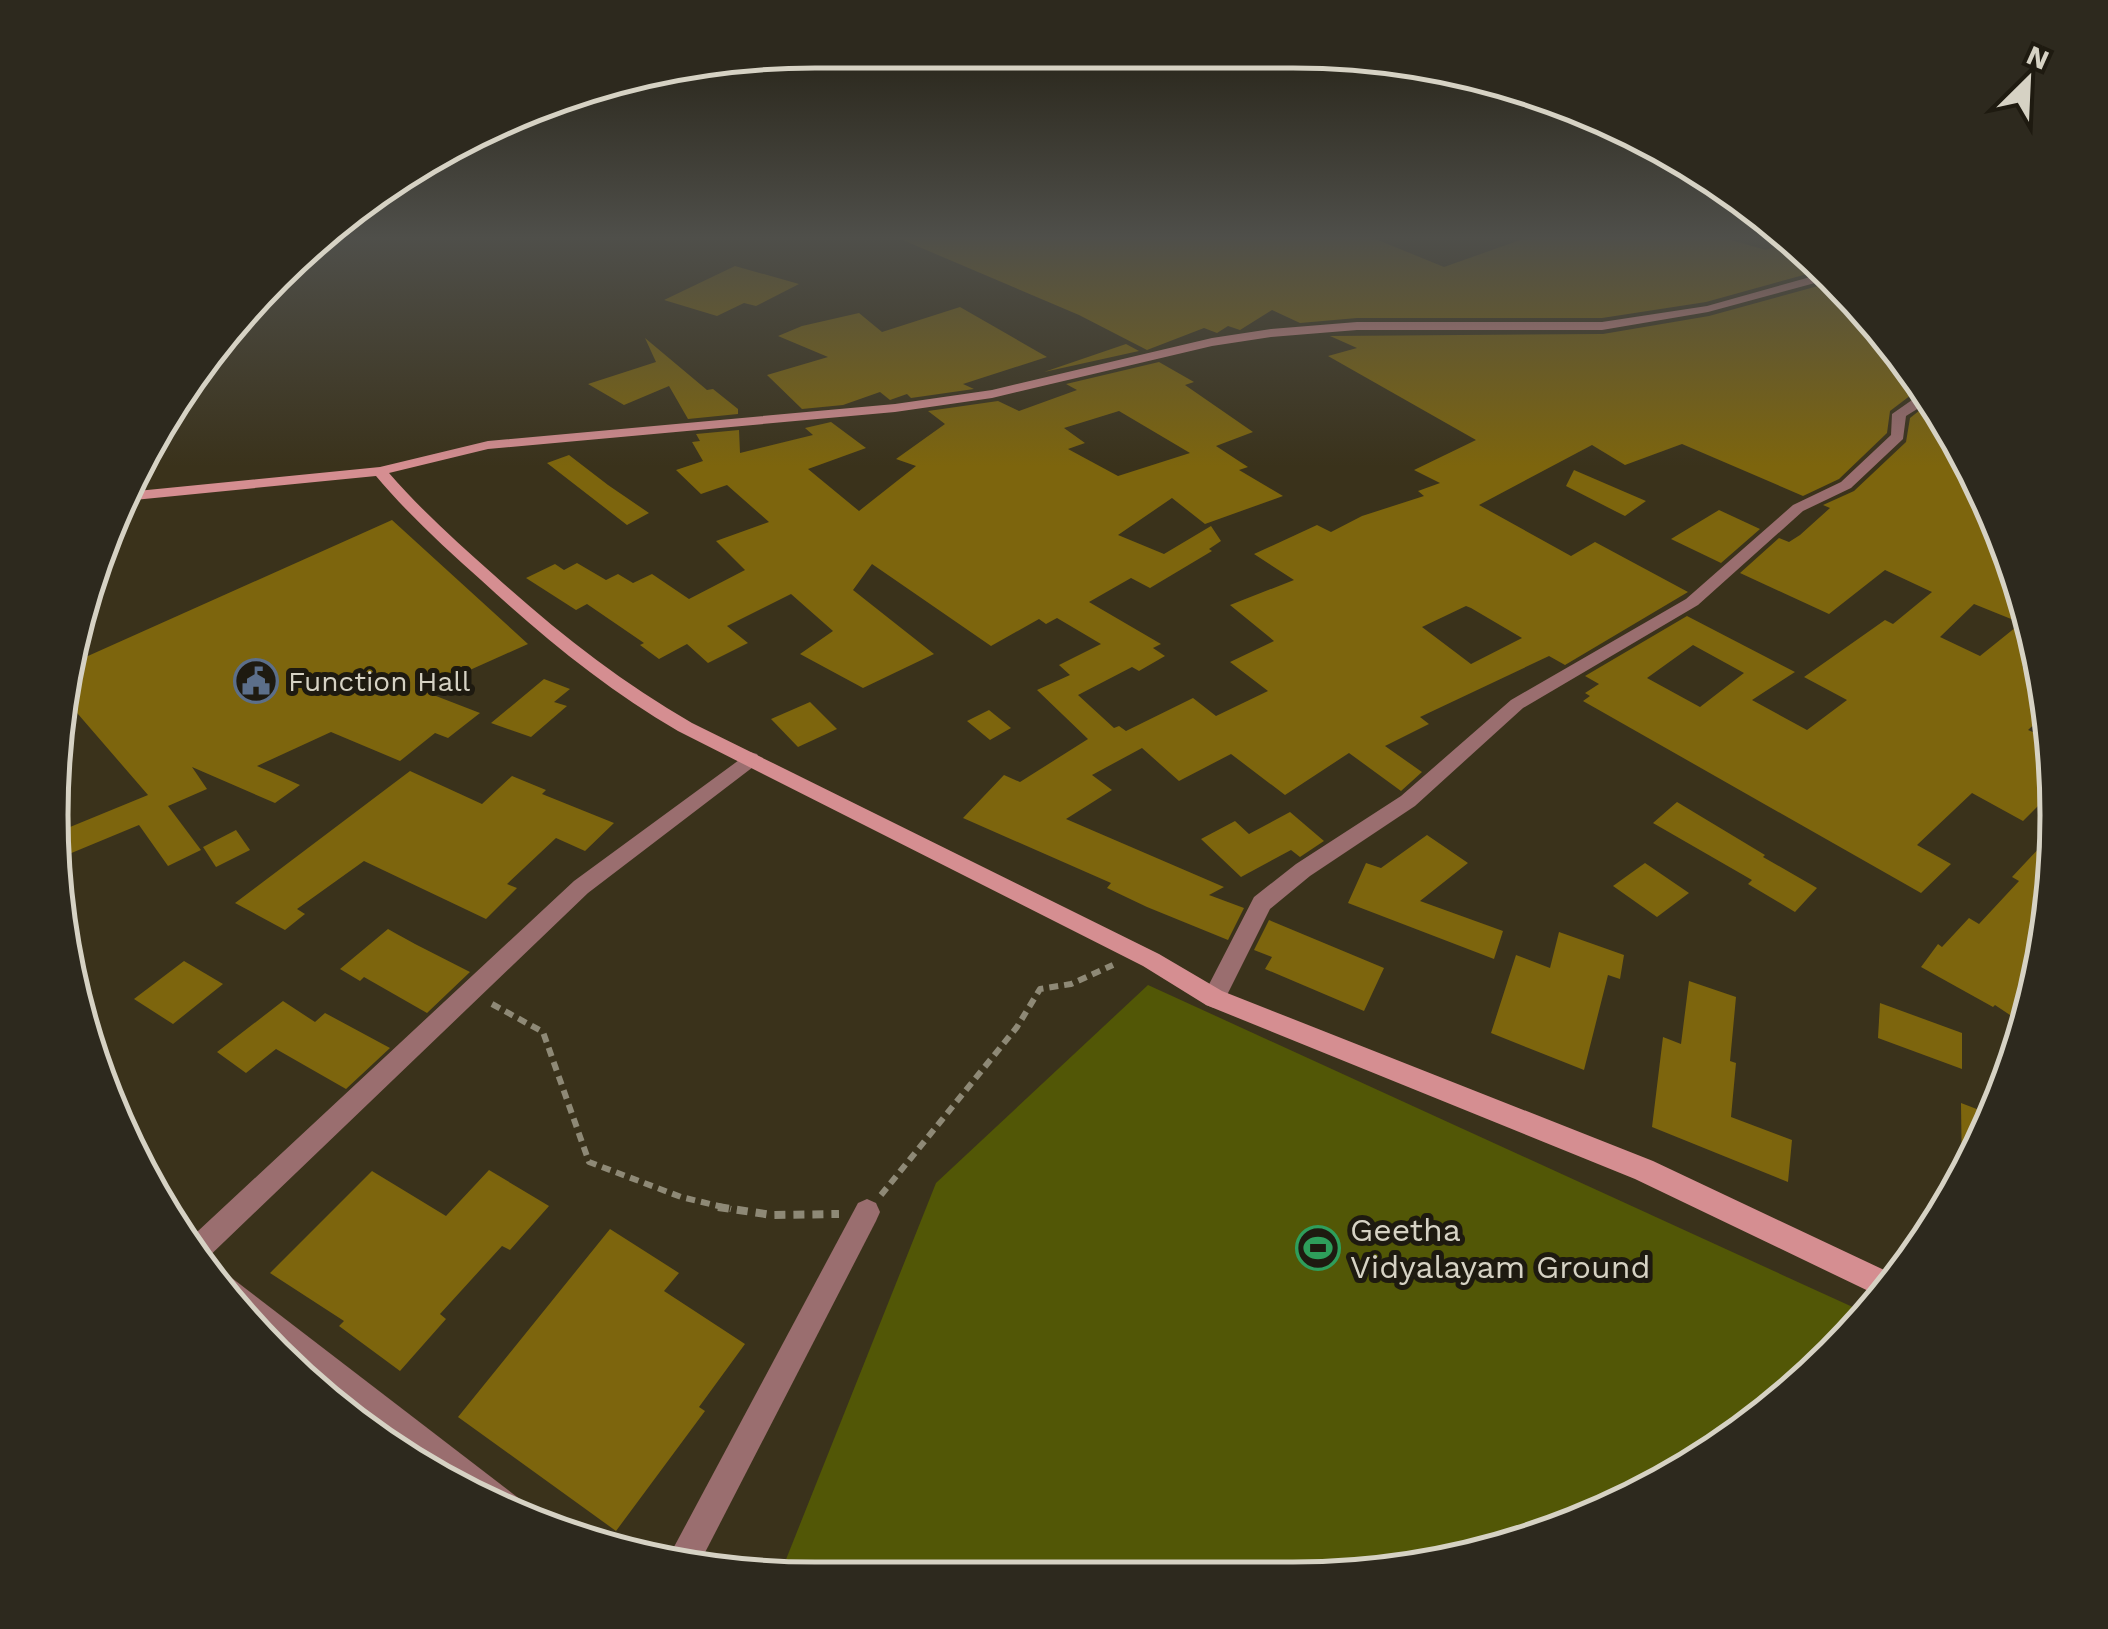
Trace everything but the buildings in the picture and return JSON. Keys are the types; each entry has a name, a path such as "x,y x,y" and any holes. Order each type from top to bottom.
{"street":[{"path":"140,495 380,471 488,445 876,410 972,397 1212,342 1271,333 1357,326 1582,327 1682,314"},
{"path":"1214,998 1262,904 1303,870 1408,801 1517,704 1692,602 1798,508 1846,485 1898,436 1899,414 1917,403"},
{"path":"380,471 413,512 570,653 628,695 1150,960 1214,998 1644,1170 1877,1281"},
{"path":"203,1244 581,887 750,759"},
{"path":"689,1550 867,1212"},
{"path":"269,1325 455,1469"}],"path":[{"path":"470,992 543,1032 589,1162 696,1205 752,1213 824,1216 867,1212 1004,1046 1040,989 1071,984 1104,966 1150,960"}],"shaded area":[{"name":"Geetha Vidyalayam Ground","path":"1148,985 1854,1308 1786,1376 1709,1436 1579,1505 1487,1536 1391,1555 1294,1562 785,1561 936,1183"}],"place":[{"name":"Function Hall","path":"256,681"},
{"name":"Geetha Vidyalayam Ground","path":"1318,1248"}]}
